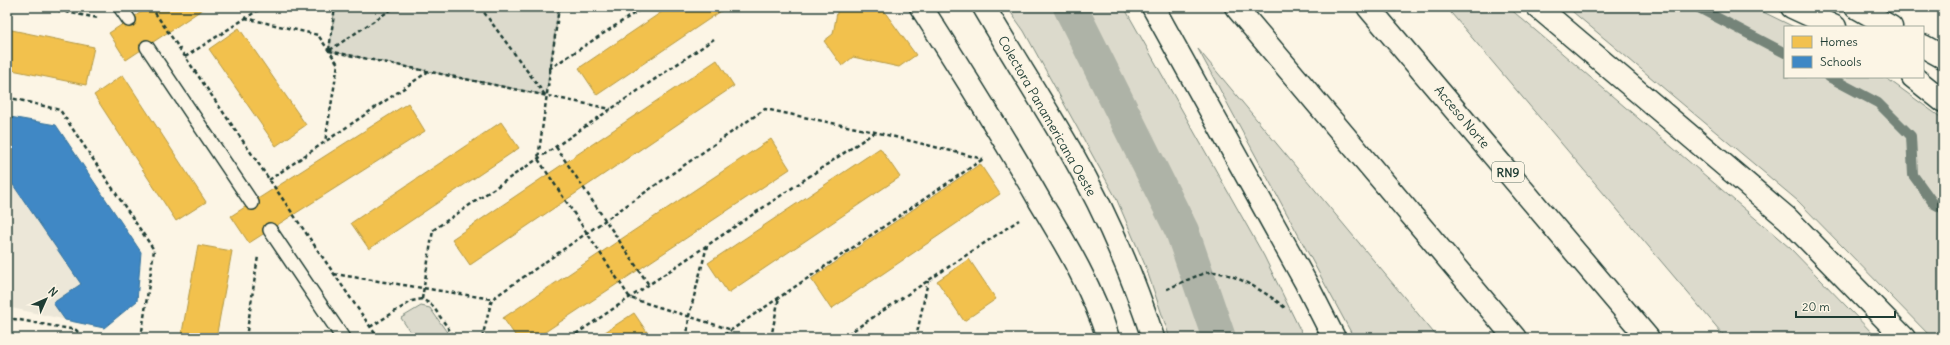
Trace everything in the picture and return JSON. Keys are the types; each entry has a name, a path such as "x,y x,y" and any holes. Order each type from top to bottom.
{"main road":[{"path":"920,7 980,98 1070,251 1103,321 1108,338"},
{"name":"Colectora Panamericana Oeste","path":"984,7 1070,150 1101,211 1135,285 1153,338"},
{"path":"1153,7 1306,283 1334,338"},
{"path":"1236,7 1515,338"},
{"name":"Acceso Norte","path":"1368,7 1648,338"},
{"path":"1538,7 1788,219 1904,338"},
{"path":"1792,7 1833,26"},
{"path":"1856,7 1889,26"},
{"path":"1924,47 1943,58"},
{"path":"1914,78 1943,101"}],"lane":[{"path":"120,7 129,20"},
{"path":"146,46 252,203"},
{"path":"270,230 343,338"}],"path":[{"path":"38,7 104,19"},
{"path":"151,7 378,338"},
{"path":"186,57 263,7"},
{"path":"329,51 335,7"},
{"path":"329,51 396,7"},
{"path":"480,7 546,96"},
{"path":"559,7 549,70 538,159 630,298 732,330"},
{"path":"549,70 644,7"},
{"path":"245,18 318,35 338,64 325,142"},
{"path":"422,299 433,230 714,39"},
{"path":"329,51 611,109"},
{"path":"270,180 429,71"},
{"path":"7,97 60,110 154,250 142,338"},
{"path":"482,338 492,299 765,110 875,132 983,159"},
{"path":"570,338 875,132"},
{"path":"720,338 1007,143"},
{"path":"556,147 650,285"},
{"path":"842,338 1043,205"},
{"path":"687,338 689,316 707,246"},
{"path":"246,338 258,255"},
{"path":"1181,283 1210,272 1219,273 1251,284 1280,303 1290,312"},
{"path":"334,274 492,299"},
{"path":"916,338 928,281"},
{"path":"771,338 779,298"},
{"path":"370,327 412,300 422,299 432,305 455,338"},
{"path":"7,323 14,319 76,330 84,338"},
{"path":"724,335 734,338"}],"shaded area":[{"path":"335,7 559,7 546,95 329,51"},
{"path":"1007,7 1124,7 1264,256 1304,338 1170,338 1145,265 1116,198 1024,31"},
{"path":"1446,7 1508,7 1790,248 1877,338 1726,338"},
{"path":"1567,7 1753,7 1792,26 1784,26 1784,78 1886,78 1943,119 1943,338 1932,338 1798,201"},
{"path":"1198,49 1438,338 1354,338"},
{"path":"10,117 56,125 141,252 137,301 104,328 7,307 7,120"},
{"path":"421,306 430,308 451,338 413,336 401,318"}],"building: Homes":[{"path":"149,7 206,7 126,60 109,33"},
{"path":"669,7 727,7 597,95 579,68"},
{"path":"838,7 881,7 916,55 899,67 853,57 842,66 824,41 833,34"},
{"path":"239,28 306,125 276,146 209,49"},
{"path":"7,29 94,47 86,85 7,69"},
{"path":"717,60 734,86 470,265 452,239"},
{"path":"123,75 206,202 176,221 94,95"},
{"path":"408,103 425,131 249,243 231,216"},
{"path":"501,122 519,148 369,249 351,223"},
{"path":"771,139 790,169 536,338 517,338 503,318"},
{"path":"880,148 900,177 728,293 708,263"},
{"path":"980,164 1000,194 831,309 811,279"},
{"path":"198,245 232,251 216,338 181,338"},
{"path":"969,259 996,299 964,321 937,281"},
{"path":"634,313 651,338 596,338"}],"building: Schools":[{"path":"10,117 56,125 141,252 137,301 104,328 65,320 53,303 81,284 7,176 7,120"}],"waterway":[{"path":"1070,7 1182,231 1219,338"},
{"path":"1697,7 1784,52"},
{"path":"1831,78 1878,103 1911,136 1913,175 1934,204 1943,209"}]}
